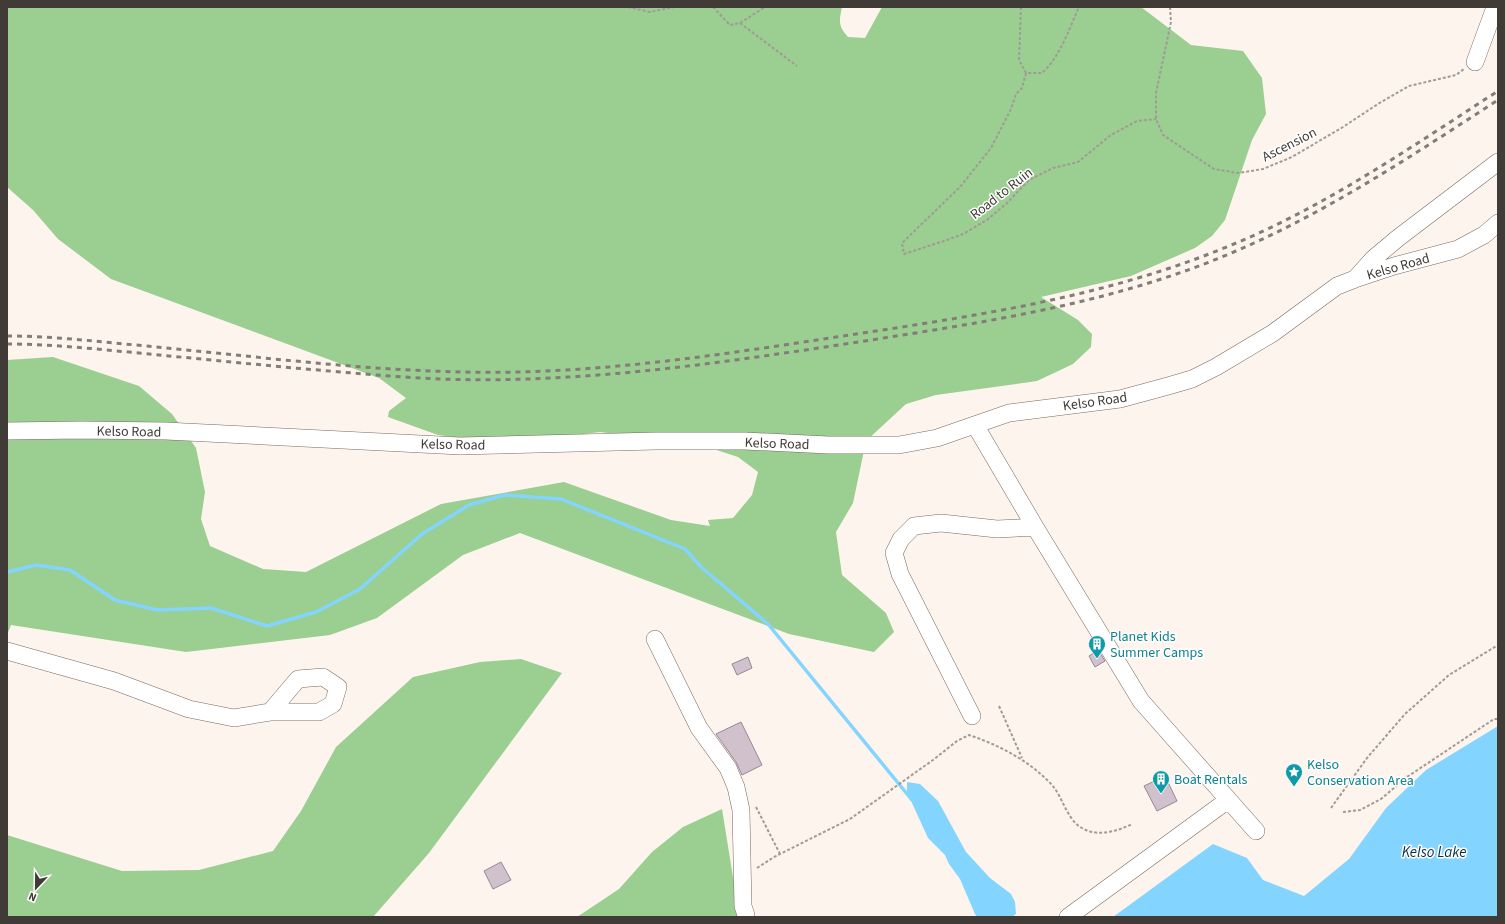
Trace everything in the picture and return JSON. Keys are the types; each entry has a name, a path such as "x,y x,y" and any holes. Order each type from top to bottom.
{"street":[{"path":"1475,62 1496,7"},
{"path":"1355,278 1372,259 1498,162"},
{"name":"Kelso Road","path":"7,431 166,431 460,446 656,441 745,441 828,445 900,445 937,438 1009,413 1120,399 1192,379 1216,367 1273,333 1337,286 1355,278 1394,266 1458,249 1484,235 1498,223"},
{"path":"975,425 1141,701 1256,832"},
{"path":"972,716 900,574 894,553 901,539 914,526 941,523 997,529 1035,527"},
{"path":"655,639 699,728 728,768 736,787 740,810 743,906 746,916"},
{"path":"7,651 114,681 189,709 234,718 270,712"},
{"path":"1068,917 1228,800"}],"path":[{"path":"628,7 650,12 674,7"},
{"path":"713,7 730,25 740,22 765,7"},
{"path":"1021,7 1019,60 1026,73 1042,73 1049,67 1058,53 1079,7"},
{"name":"Ascension","path":"1170,7 1171,22 1156,93 1156,119 1163,135 1214,169 1238,173 1263,169 1292,157 1409,86 1456,75 1475,62"},
{"path":"740,22 796,66"},
{"name":"Road to Ruin","path":"1026,73 1022,88 1016,94 1011,109 991,148 960,187 902,243 904,254 963,234 987,220 1006,204 1029,180 1053,168 1078,162 1111,135 1137,121 1156,119"},
{"path":"1331,808 1366,758 1405,714 1449,675 1498,645"},
{"path":"999,706 1022,760"},
{"path":"1343,812 1360,810 1381,799 1407,777 1494,719 1498,719"},
{"path":"742,878 780,854 850,819 957,741 969,735 983,740 1022,760 1052,785 1072,819 1081,829 1102,834 1120,830 1132,824"},
{"path":"755,807 780,854"}],"green space":[{"path":"7,7 842,7 840,23 842,30 848,37 865,38 882,7 1141,7 1191,45 1243,51 1262,78 1266,114 1252,140 1225,220 1212,236 1195,248 1131,276 1041,297 1078,320 1092,334 1091,347 1073,364 1037,381 936,395 906,404 866,441 853,503 836,532 842,575 886,613 894,632 874,652 789,634 520,533 463,555 377,618 330,635 186,652 11,625 7,635 7,360 53,357 139,386 172,414 196,448 205,492 201,519 210,546 263,569 306,572 441,504 564,482 671,520 710,526 708,520 733,518 752,495 758,472 738,457 698,444 600,432 505,444 438,435 388,417 389,411 406,398 379,378 111,279 58,239 33,210 7,187"},
{"path":"521,659 562,673 429,853 373,917 7,917 7,835 122,871 199,870 273,851 301,811 336,747 413,677 480,662"},
{"path":"722,809 737,902 744,917 577,917 619,889 652,852 683,827"}],"water":[{"name":"Kelso Lake","path":"1498,726 1498,917 1113,917 1213,844 1247,858 1263,880 1304,896 1349,859 1386,808 1426,770"},
{"path":"907,782 920,784 938,801 966,852 990,878 1011,894 1015,902 1016,914 1012,917 977,917 960,879 949,864 945,855 928,838 907,792"}],"building":[{"name":"Planet Kids Summer Camps","path":"1098,650 1105,661 1095,667 1089,656"},
{"path":"748,657 752,668 737,675 732,664"},
{"path":"741,722 762,765 742,775 736,762 716,734"},
{"name":"Boat Rentals","path":"1165,776 1177,801 1157,811 1144,786"},
{"path":"501,862 511,880 493,889 484,871"}],"waterway":[{"path":"7,572 36,565 70,570 115,600 157,610 211,608 267,626 316,612 360,589 422,534 469,505 504,495 561,499 685,549 701,567 768,624 912,800"}],"railway":[{"path":"7,336 42,337 305,362 424,371 511,372 651,363 744,351 936,322 1035,304 1085,292 1182,264 1229,246 1265,230 1333,195 1367,175 1498,91"},
{"path":"7,344 73,347 386,376 493,380 598,375 650,370 806,350 954,327 1097,297 1191,269 1236,251 1304,218 1370,181 1498,100"}],"place":[{"name":"Planet Kids Summer Camps","path":"1097,659"},
{"name":"Kelso Conservation Area","path":"1294,787"},
{"name":"Boat Rentals","path":"1161,794"}]}
